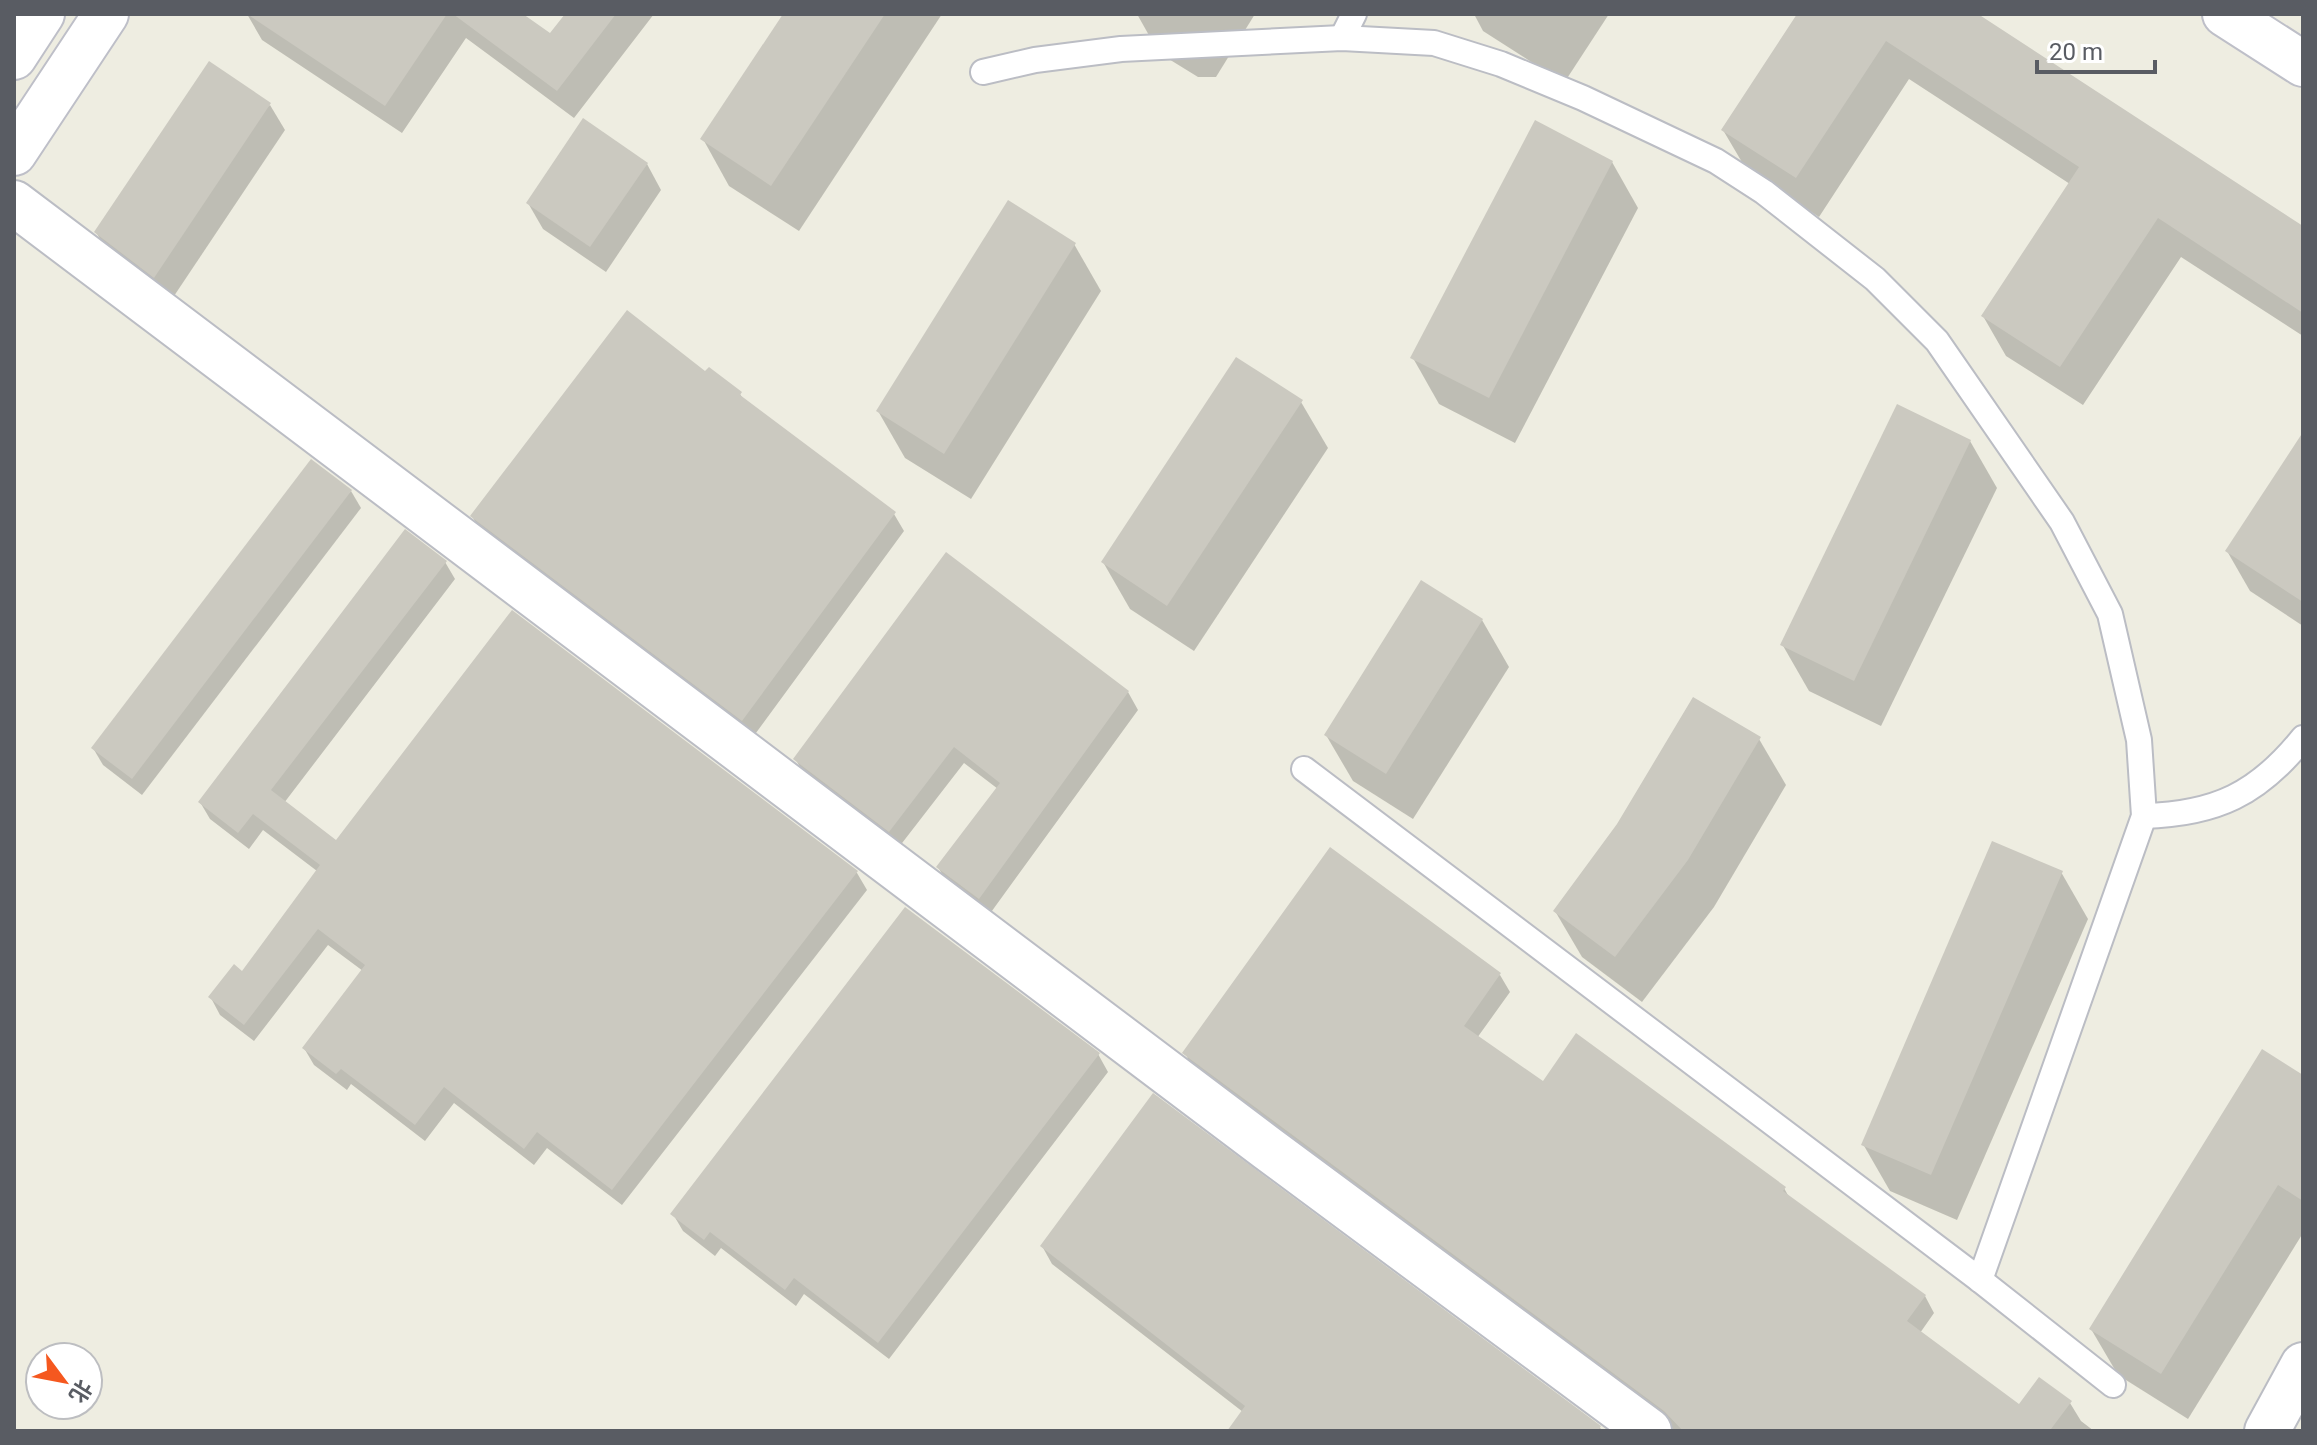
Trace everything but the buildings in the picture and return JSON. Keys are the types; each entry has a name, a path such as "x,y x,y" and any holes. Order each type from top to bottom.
{"street":[{"path":"14,57 42,14"},
{"path":"14,153 106,14"},
{"path":"2225,14 2303,64"},
{"path":"14,203 1242,1129 1649,1431"},
{"path":"2267,1431 2303,1365"}],"lane":[{"path":"1342,38 1354,14"},
{"path":"983,72 1035,60 1121,49 1342,38 1434,43 1501,64 1645,125 1716,161 1764,192 1875,279 1946,354 2062,522 2110,614 2139,740 2144,816 1980,1280"},
{"path":"2144,816 2176,815 2224,804 2264,780 2303,738"},
{"path":"1304,769 1980,1280 2113,1385"}]}
